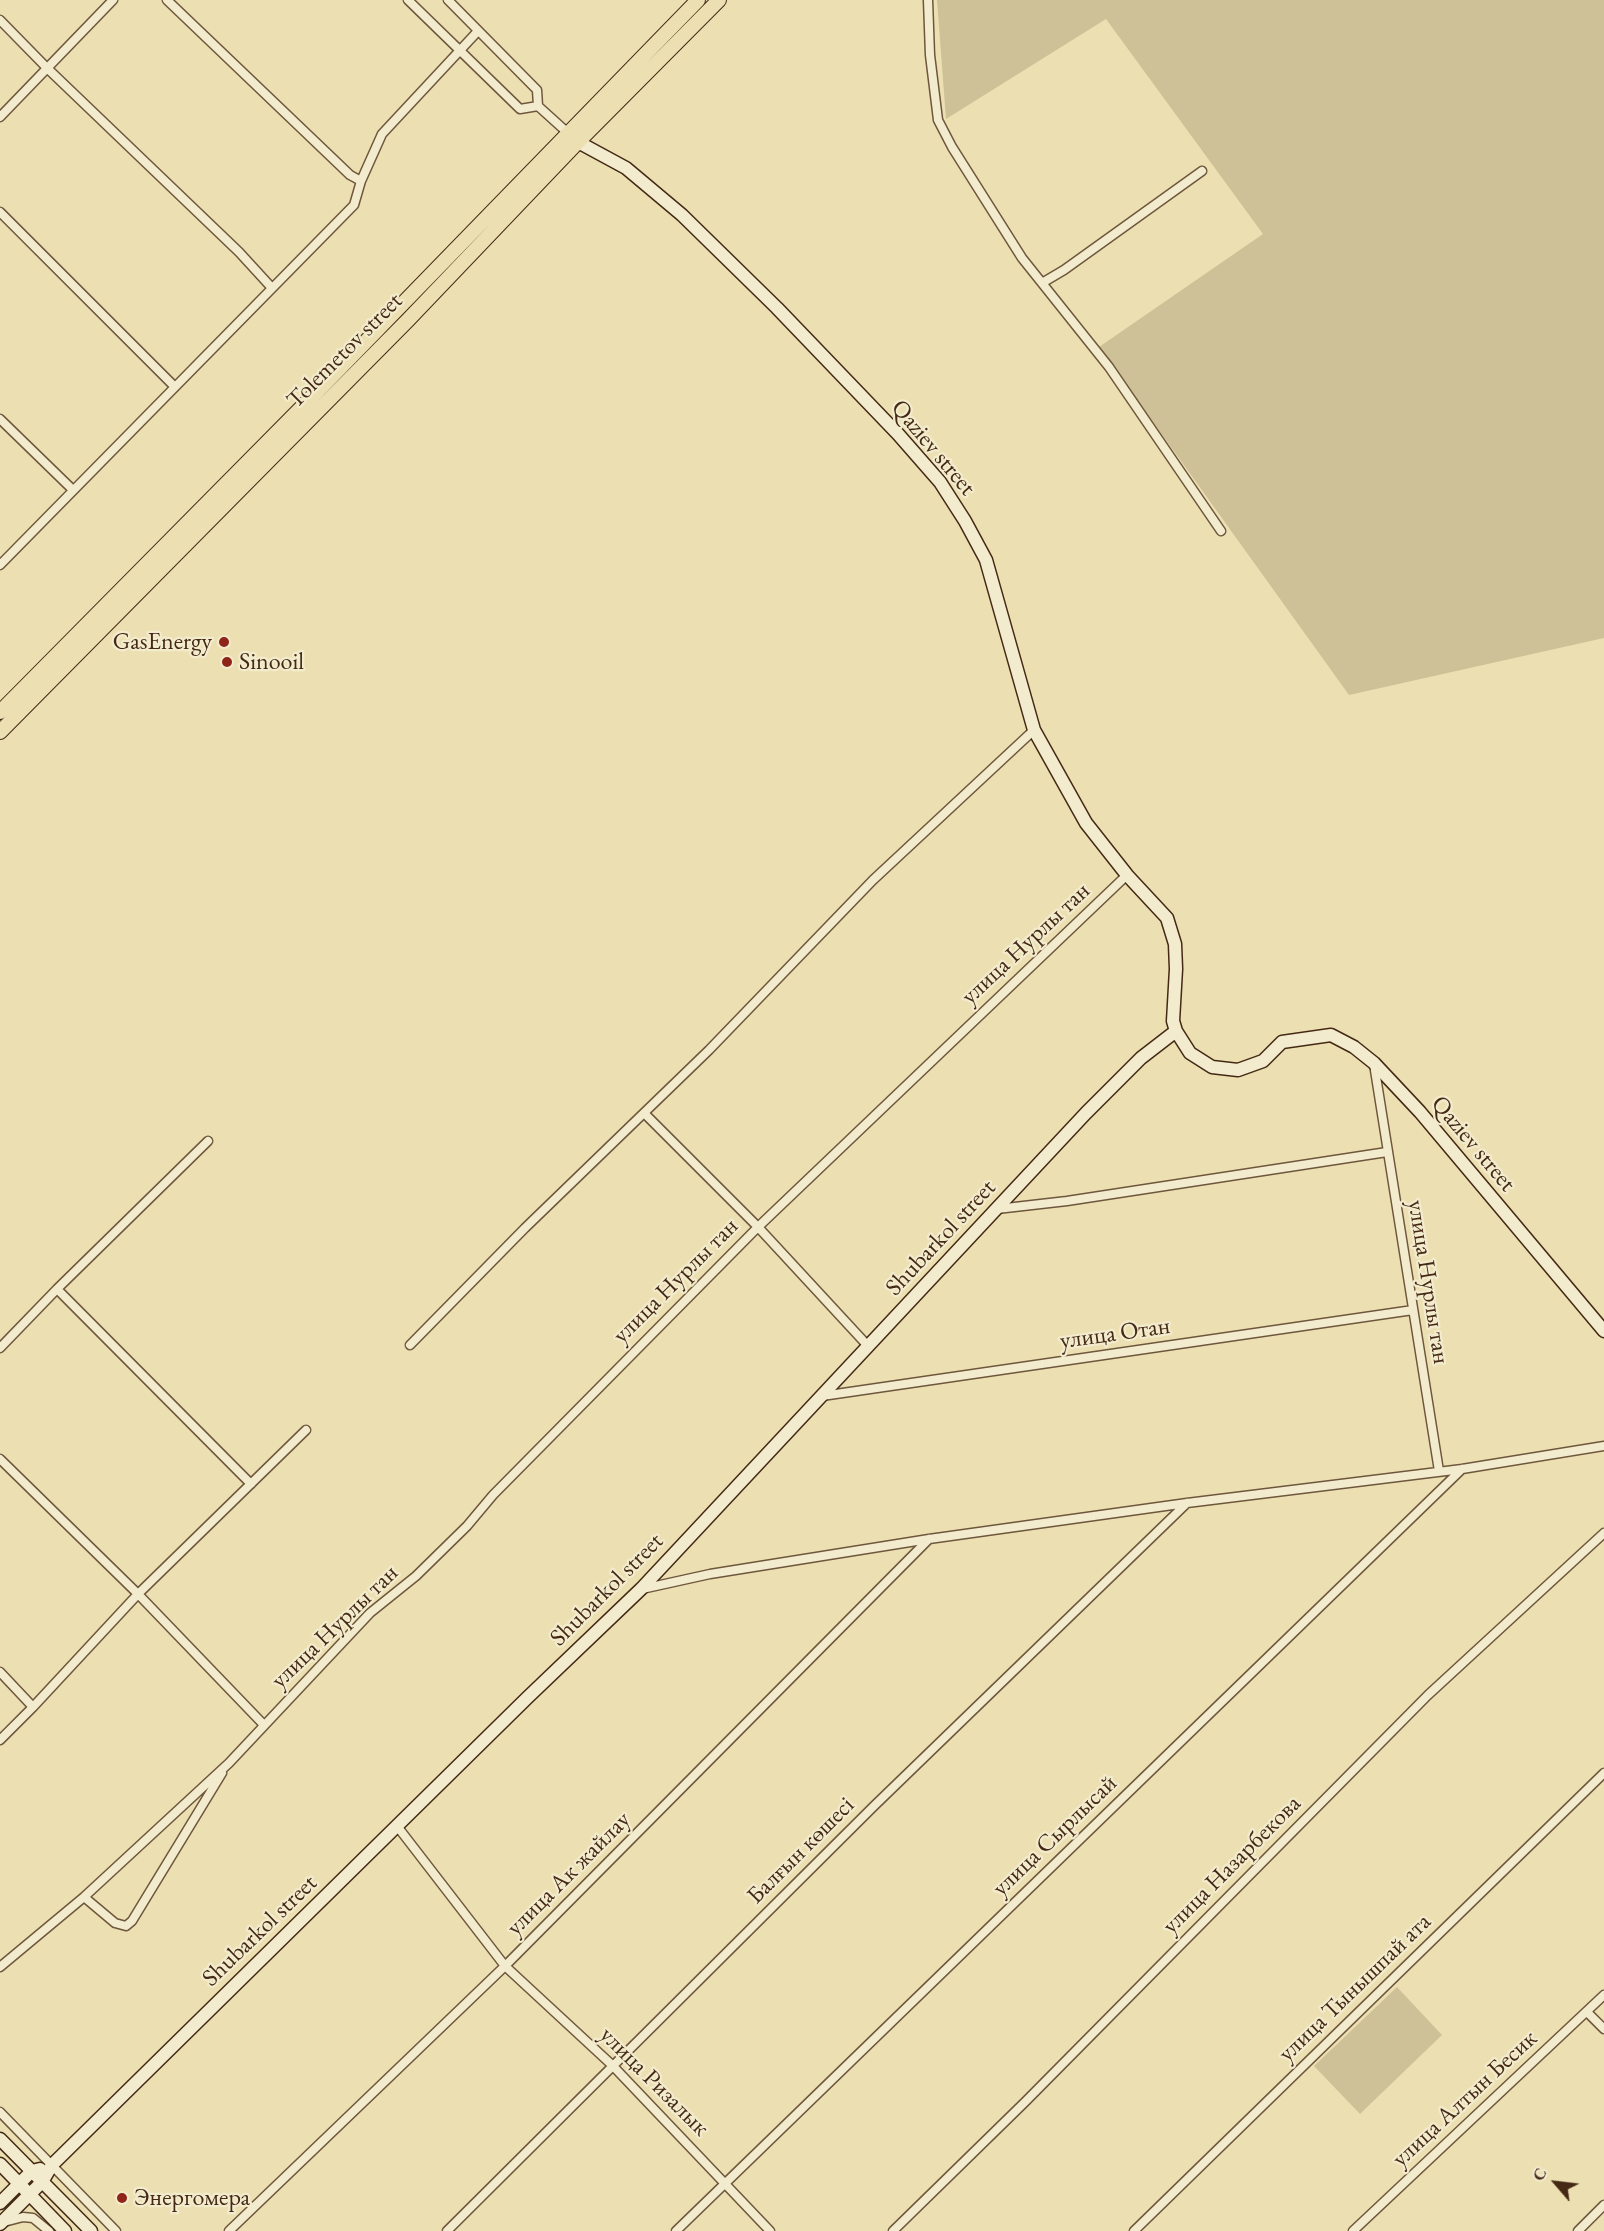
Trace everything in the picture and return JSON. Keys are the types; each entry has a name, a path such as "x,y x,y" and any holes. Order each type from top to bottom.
{"main road":[{"name":"Tolemetov street","path":"0,732 408,320 698,0"},
{"name":"Tolemetov street","path":"0,712 573,138 719,0"}],"street":[{"path":"0,117 113,0"},
{"path":"167,0 350,175 360,181"},
{"path":"408,0 520,109 538,106"},
{"path":"448,0 537,90 538,106 573,138"},
{"path":"928,0 930,55 938,120 1022,258 1109,367 1221,531"},
{"path":"0,20 239,252 272,288"},
{"path":"0,564 354,205 360,181 382,134 478,31"},
{"name":"Qaziev street","path":"573,138 626,168 682,215 777,308 940,482 986,560 1034,730 1086,822 1126,875 1167,918 1175,944 1173,1021 1176,1031 1190,1053 1212,1067 1238,1070 1263,1061 1282,1042 1331,1035 1354,1047 1374,1063 1435,1130 1604,1331"},
{"path":"1042,283 1064,270 1202,171"},
{"path":"0,212 175,387"},
{"path":"0,419 74,490"},
{"path":"410,1345 525,1228 709,1050 873,880 1034,730"},
{"name":"улица Нурлы тан","path":"229,1763 370,1613 416,1576 467,1526 493,1495 758,1227 1126,875"},
{"name":"Shubarkol street","path":"1,2224 42,2182 52,2165 641,1589 1120,1077 1176,1031"},
{"name":"улица Нурлы тан","path":"1374,1063 1439,1471"},
{"path":"644,1113 758,1227 868,1346"},
{"path":"0,1348 57,1288 208,1141"},
{"path":"997,1209 1068,1201 1387,1152"},
{"path":"57,1288 251,1484"},
{"name":"улица Отан","path":"822,1396 1413,1310"},
{"path":"0,1740 138,1594 306,1430"},
{"path":"641,1589 710,1574 929,1539 1187,1503 1462,1469 1604,1446"},
{"path":"0,1459 138,1594 264,1725"},
{"name":"улица Сырлысай","path":"676,2231 1462,1469"},
{"name":"Балғын көшесі","path":"447,2231 874,1806 1187,1503"},
{"name":"улица Назарбекова","path":"893,2231 1033,2094 1428,1695 1604,1533"},
{"name":"улица Ак жайлау","path":"230,2231 505,1966 929,1539"},
{"path":"0,1672 33,1707"},
{"path":"84,1896 114,1923 126,1926 132,1921 229,1763"},
{"path":"0,1967 84,1896 229,1763"},
{"name":"улица Тынышпай ата","path":"1134,2231 1604,1773"},
{"name":"улица Ризалык","path":"397,1826 505,1966 612,2066 770,2231"},
{"name":"улица Алтын Бесик","path":"1353,2231 1604,1995"},
{"path":"1587,2012 1604,2029"},
{"path":"0,2112 116,2231"},
{"path":"0,2139 91,2231"},
{"path":"0,2164 65,2231"},
{"name":"Shubarkol street","path":"0,2203 32,2171 52,2165"},
{"path":"1578,2231 1604,2205"},
{"path":"1,2224 23,2217 33,2218 49,2231"}],"shaded area":[{"path":"937,0 1604,0 1604,638 1349,695 1099,347 1263,234 1106,19 946,119"},
{"path":"1397,1987 1442,2035 1360,2114 1314,2066"}],"place":[{"name":"GasEnergy","path":"224,642"},
{"name":"Sinooil","path":"227,662"},
{"name":"Энергомера","path":"122,2198"}]}
